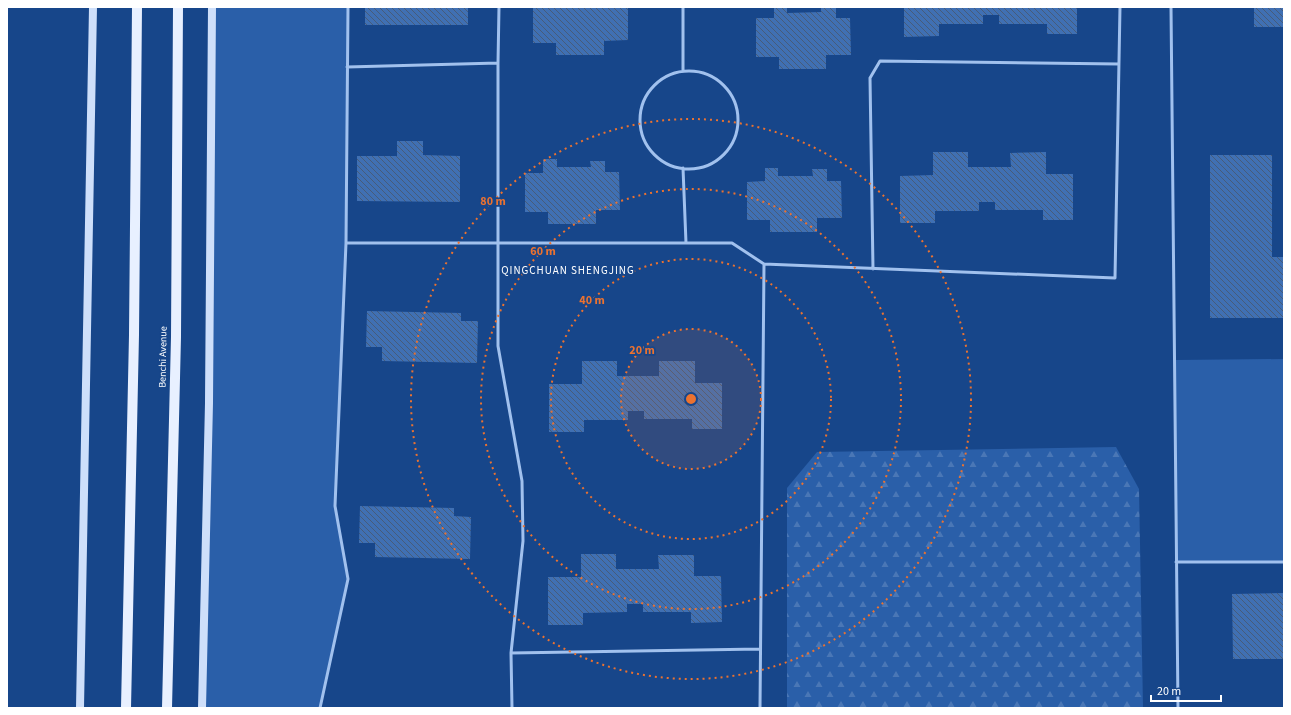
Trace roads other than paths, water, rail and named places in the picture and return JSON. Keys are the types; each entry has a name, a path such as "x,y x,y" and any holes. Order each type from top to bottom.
{"main road":[{"path":"126,708 134,335 137,7"},
{"name":"Benchi Avenue","path":"167,708 176,337 178,7"}],"street":[{"path":"80,708 93,7"},
{"path":"202,708 209,403 212,7"}],"lane":[{"path":"320,708 348,579 335,506 346,243 348,7"},
{"path":"500,7 498,63 498,346 522,481 523,541 511,653 512,708"},
{"path":"683,7 683,70"},
{"path":"346,243 732,243 764,264 1115,278 1120,7"},
{"path":"1171,7 1178,708"},
{"path":"873,269 870,78 880,61 1119,64"},
{"path":"347,67 498,63"},
{"path":"683,70 699,71 713,76 726,86 734,98 739,113 738,129 733,144 724,156 699,169 683,168 662,161 650,149 642,133 640,117 644,100 653,86 667,76 683,70"},
{"path":"683,168 686,243"},
{"path":"760,708 764,264"},
{"path":"1176,562 1284,562"},
{"path":"511,653 760,649"}],"district":[{"name":"QINGCHUAN SHENGJING","path":"568,270"}]}
